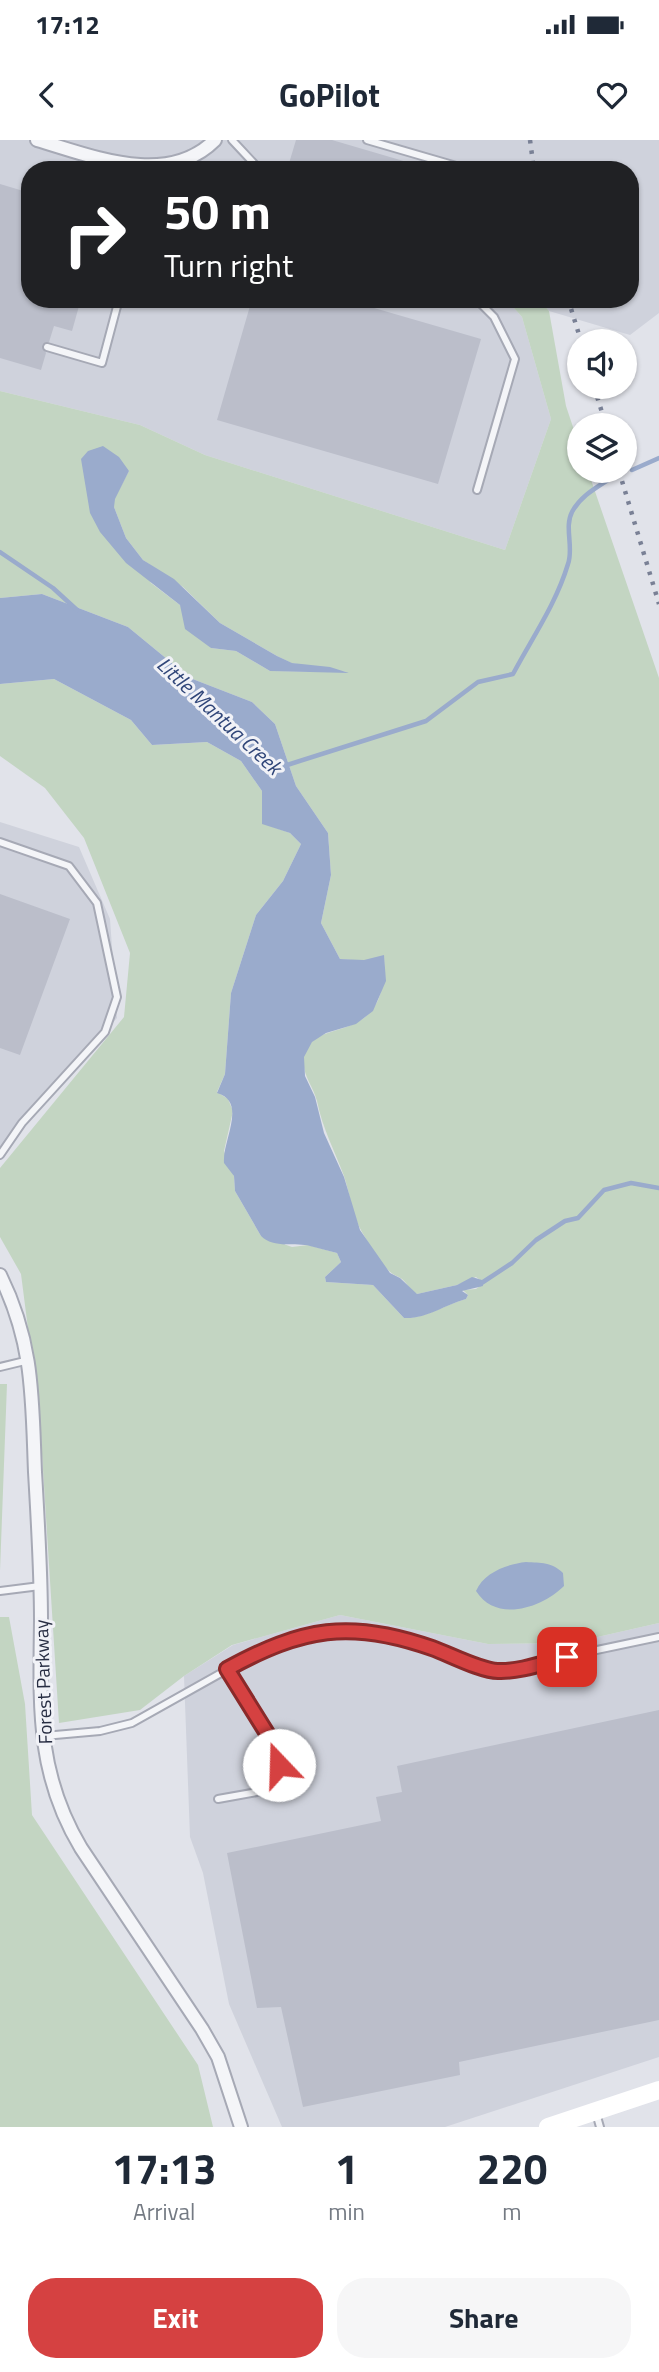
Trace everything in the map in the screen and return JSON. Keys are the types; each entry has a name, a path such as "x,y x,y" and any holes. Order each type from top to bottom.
{"main road":[{"path":"548,2127 598,2119 659,2090"}],"street":[{"path":"37,140 109,161"},
{"path":"176,161 202,153 215,140"},
{"name":"Forest Parkway","path":"0,1275 24,1334 29,1360 41,1586 42,1736 50,1782 62,1816 208,2038 218,2057 241,2127"}],"lane":[{"path":"232,140 252,161"},
{"path":"367,140 439,161"},
{"path":"47,347 102,363 117,308"},
{"path":"477,490 515,359 494,317 485,308"},
{"path":"0,842 69,866 97,902 117,997 105,1032 22,1123 0,1155"},
{"path":"0,1367 29,1360"},
{"path":"0,1591 41,1586"},
{"path":"42,1736 100,1731 132,1723 271,1645 312,1634 356,1629 394,1634 497,1671 659,1637"},
{"path":"218,1799 285,1787 273,1743 227,1669"}],"shaded area":[{"path":"0,140 659,140 659,313 637,330 610,329 546,308 639,308 639,161 21,161 21,308 514,308 522,317 551,419 505,550 205,455 140,425 0,391"},
{"path":"0,822 79,847 110,919 117,1018 0,1148"},
{"path":"340,1615 488,1644 571,1643 659,1623 659,2057 445,2127 282,2127 229,2004 203,1873 190,1837 184,1676 233,1645"}],"green space":[{"path":"514,308 546,308 568,413 567,483 592,483 659,678 659,1623 571,1643 488,1644 340,1615 232,1645 184,1676 140,1710 59,1723 40,1422 21,1274 0,1237 0,1168 124,1017 130,953 84,838 45,788 0,756 0,684 54,679 131,720 152,745 207,742 241,761 262,791 262,823 290,833 301,844 283,881 256,915 231,993 225,1074 217,1092 228,1099 233,1111 224,1151 234,1176 235,1191 261,1236 292,1247 308,1245 337,1253 341,1262 325,1277 326,1282 373,1285 404,1318 428,1314 466,1299 468,1295 463,1290 476,1289 484,1283 476,1277 457,1285 417,1294 382,1263 356,1219 344,1176 306,1074 304,1056 310,1043 349,1026 363,1018 375,1006 382,986 384,956 364,961 340,959 321,923 331,875 328,833 296,786 275,724 252,702 190,678 128,627 42,594 0,598 0,391 140,425 205,455 505,550 551,419 522,317","holes":["81,459 129,471 114,499 114,507 126,538 143,560 183,587 220,623 291,663 346,672 270,671 236,651 211,648 180,605 151,583"]},
{"path":"0,1384 7,1384 0,1571"},
{"path":"0,1617 9,1617 25,1704 32,1815 198,2065 213,2127 0,2127"}],"water":[{"path":"103,446 119,457 129,471 115,499 114,507 126,538 143,560 174,579 220,623 277,656 292,663 330,667 349,673 270,671 236,651 211,648 185,629 180,605 126,563 100,532 90,513 81,459 88,451"},
{"path":"42,594 128,627 190,678 252,702 275,724 296,786 328,833 331,875 321,923 340,959 364,960 384,955 386,981 373,1011 356,1024 326,1033 312,1042 304,1057 305,1076 315,1097 324,1133 344,1177 360,1230 390,1273 400,1278 417,1294 457,1285 472,1277 482,1280 483,1286 462,1291 468,1295 466,1299 428,1314 404,1318 373,1285 326,1282 325,1277 341,1262 337,1253 305,1245 272,1242 261,1236 235,1191 234,1176 224,1163 232,1113 226,1098 217,1093 225,1074 231,993 256,915 283,881 301,844 290,833 262,824 262,791 241,761 207,742 152,745 131,720 54,679 0,684 0,598"},
{"path":"526,1562 546,1564 559,1569 563,1573 564,1586 544,1600 520,1609 496,1607 485,1601 476,1591 485,1579 497,1570"}],"building":[{"path":"296,140 332,140 404,161 290,161"},
{"path":"0,184 21,190 21,308 78,308 72,331 54,326 49,342 42,345 46,353 41,370 0,358"},
{"path":"249,308 374,308 481,339 438,484 217,420"},
{"path":"0,894 70,919 20,1055 0,1048"},
{"path":"659,1710 659,2020 459,2062 460,2075 303,2107 281,2007 257,2008 227,1853 381,1821 376,1797 402,1792 397,1766"}],"waterway":[{"path":"637,468 659,458"},
{"path":"284,766 426,721 478,682 513,674 563,579 570,558 569,524 572,512 583,498 604,483"},
{"name":"Little Mantua Creek","path":"0,552 53,588 77,610"},
{"name":"Little Mantua Creek","path":"480,1284 512,1263 536,1240 565,1221 578,1218 604,1190 631,1183 659,1188"}],"railway":[{"path":"530,140 533,161"},
{"path":"571,308 577,329"},
{"path":"598,399 602,413"},
{"path":"623,483 659,604"}],"route":[{"path":"279,1765 273,1743 227,1669 271,1645 312,1634 356,1629 394,1634 497,1671 567,1657"}]}
